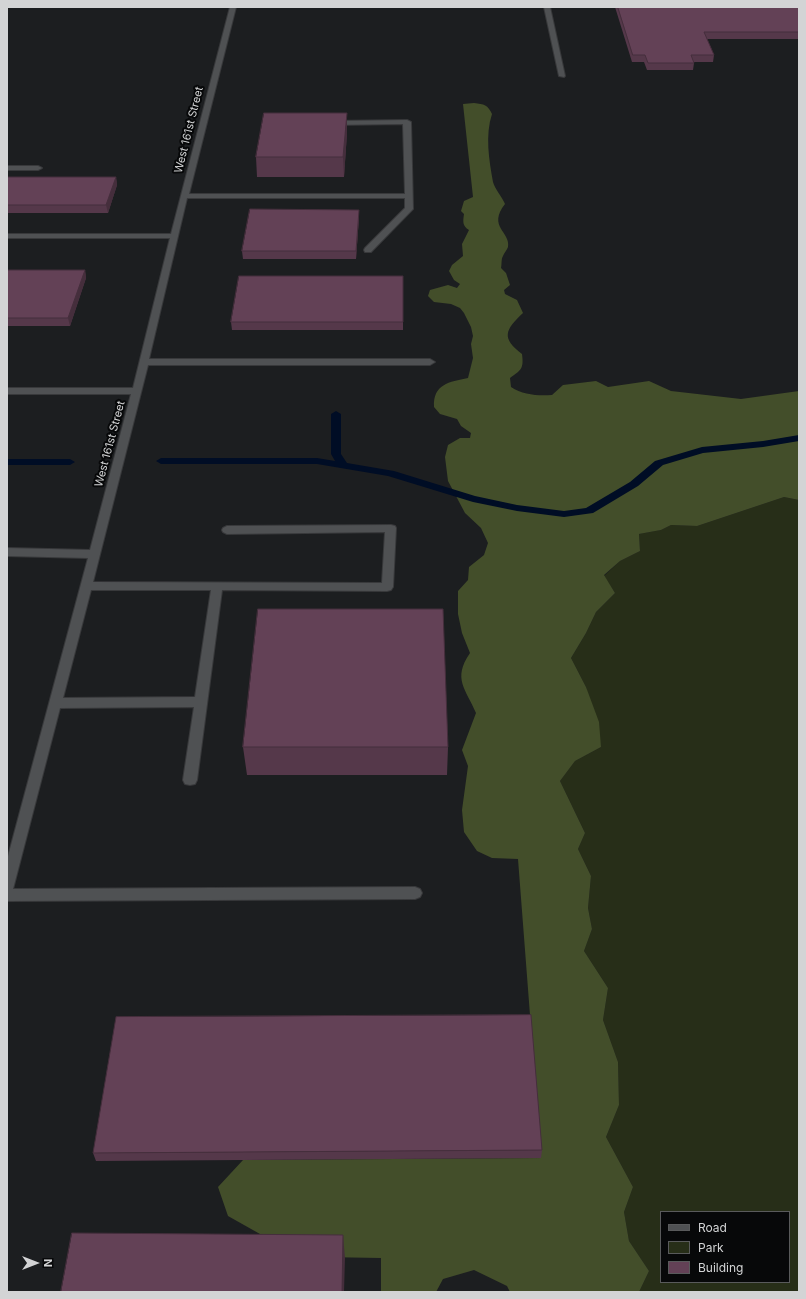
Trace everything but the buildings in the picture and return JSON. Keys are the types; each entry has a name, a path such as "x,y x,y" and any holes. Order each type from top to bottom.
{"street":[{"name":"West 161st Street","path":"7,887 93,554 137,391 184,196 233,7"},
{"path":"547,7 562,76"},
{"path":"326,123 407,122 410,196 409,209 368,250"},
{"path":"7,168 38,168"},
{"path":"184,196 410,196"},
{"path":"7,236 174,236"},
{"path":"143,362 430,362"},
{"path":"7,391 137,391"},
{"path":"85,586 387,587 391,528 227,530"},
{"path":"7,552 93,554"},
{"path":"190,780 217,586"},
{"path":"55,703 202,702"},
{"path":"7,894 415,893"}],"green space":[{"path":"474,103 485,106 492,114 488,139 489,156 493,182 505,204 498,218 499,224 508,242 508,247 503,255 501,268 506,273 510,285 504,290 505,294 517,300 523,313 512,324 508,334 508,338 511,343 522,354 523,359 521,369 510,378 511,387 516,390 536,395 552,395 563,385 596,381 608,387 649,381 671,391 741,399 799,391 799,500 784,497 697,526 671,525 661,530 639,534 640,551 620,561 604,575 615,593 596,612 586,633 571,658 586,687 599,722 601,747 575,761 560,781 585,833 578,849 591,876 588,908 592,929 584,951 608,988 603,1020 618,1062 619,1105 606,1137 633,1187 624,1212 629,1241 649,1271 639,1292 510,1292 507,1286 474,1270 443,1279 436,1292 381,1292 381,1258 322,1257 260,1234 228,1216 218,1187 243,1160 541,1158 518,859 492,858 477,851 464,832 462,810 468,766 462,750 476,713 462,684 462,670 470,653 462,633 458,614 458,591 468,580 469,567 484,555 488,543 481,528 465,513 448,481 445,457 448,445 460,438 470,438 471,433 461,426 457,419 440,414 434,407 434,399 439,389 449,383 468,378 473,358 471,344 473,336 471,327 464,313 460,308 451,304 434,302 428,296 430,290 448,285 457,288 460,284 454,280 449,271 452,265 463,256 462,244 469,230 464,225 464,214 461,211 464,201 473,197 463,104"},
{"path":"784,497 799,500 799,1292 639,1292 649,1271 629,1241 624,1212 633,1187 606,1137 619,1105 618,1062 603,1020 608,988 584,951 592,929 588,908 591,876 578,849 585,833 560,781 575,761 601,747 586,687 571,658 586,633 596,612 615,593 604,576 620,561 640,551 639,534 661,530 671,525 697,526"}],"waterway":[{"path":"336,414 336,454 344,465"},
{"path":"344,465 390,473 473,499 517,508 564,514 589,511 634,484 659,463 702,450 763,444 799,438"},
{"path":"161,461 317,461 344,465"},
{"path":"7,462 70,462"}]}
